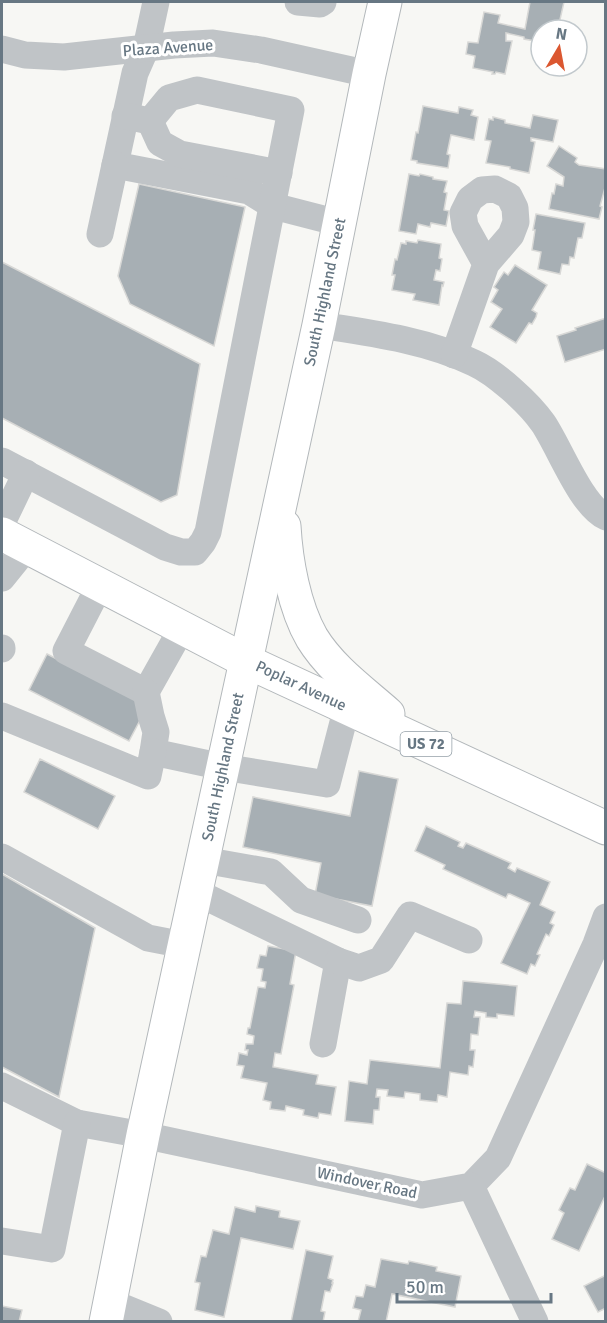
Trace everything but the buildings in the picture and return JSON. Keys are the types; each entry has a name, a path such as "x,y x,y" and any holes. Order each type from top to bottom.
{"main road":[{"name":"South Highland Street","path":"108,1312 143,1135 319,325 385,2"},
{"path":"285,483 284,523 290,573 301,614 313,639 350,681 416,739"},
{"name":"Poplar Avenue","path":"14,541 246,661 606,828"}],"street":[{"path":"100,234 115,165 138,118 135,73 146,48 156,2"},
{"path":"298,2 320,4 323,2"},
{"name":"Plaza Avenue","path":"2,49 25,55 64,57 213,43 261,50 369,74"},
{"path":"2,461 165,548 181,552 195,552 208,532 291,110 197,90 169,98 138,118"},
{"path":"138,118 160,143 180,154 279,173"},
{"path":"115,165 249,191 273,206 339,223"},
{"path":"454,355 486,264"},
{"path":"319,325 379,334 417,343 476,364 516,394 544,424 584,497 600,514 606,517"},
{"path":"2,523 26,473"},
{"path":"2,578 14,541"},
{"path":"100,585 66,651 146,692"},
{"path":"2,716 148,776 156,732 146,692 182,628"},
{"path":"153,752 223,767 327,784 347,707"},
{"path":"2,857 147,938 184,945"},
{"path":"203,860 272,872 301,900 358,920"},
{"path":"196,892 338,961 359,968 381,960 410,915 469,940"},
{"path":"535,1322 471,1186 498,1158 596,944 606,917"},
{"path":"323,1044 338,961"},
{"name":"Windover Road","path":"2,1086 77,1123 422,1195 471,1186"},
{"path":"2,1241 52,1249 77,1123"},
{"path":"108,1312 159,1322"}]}
